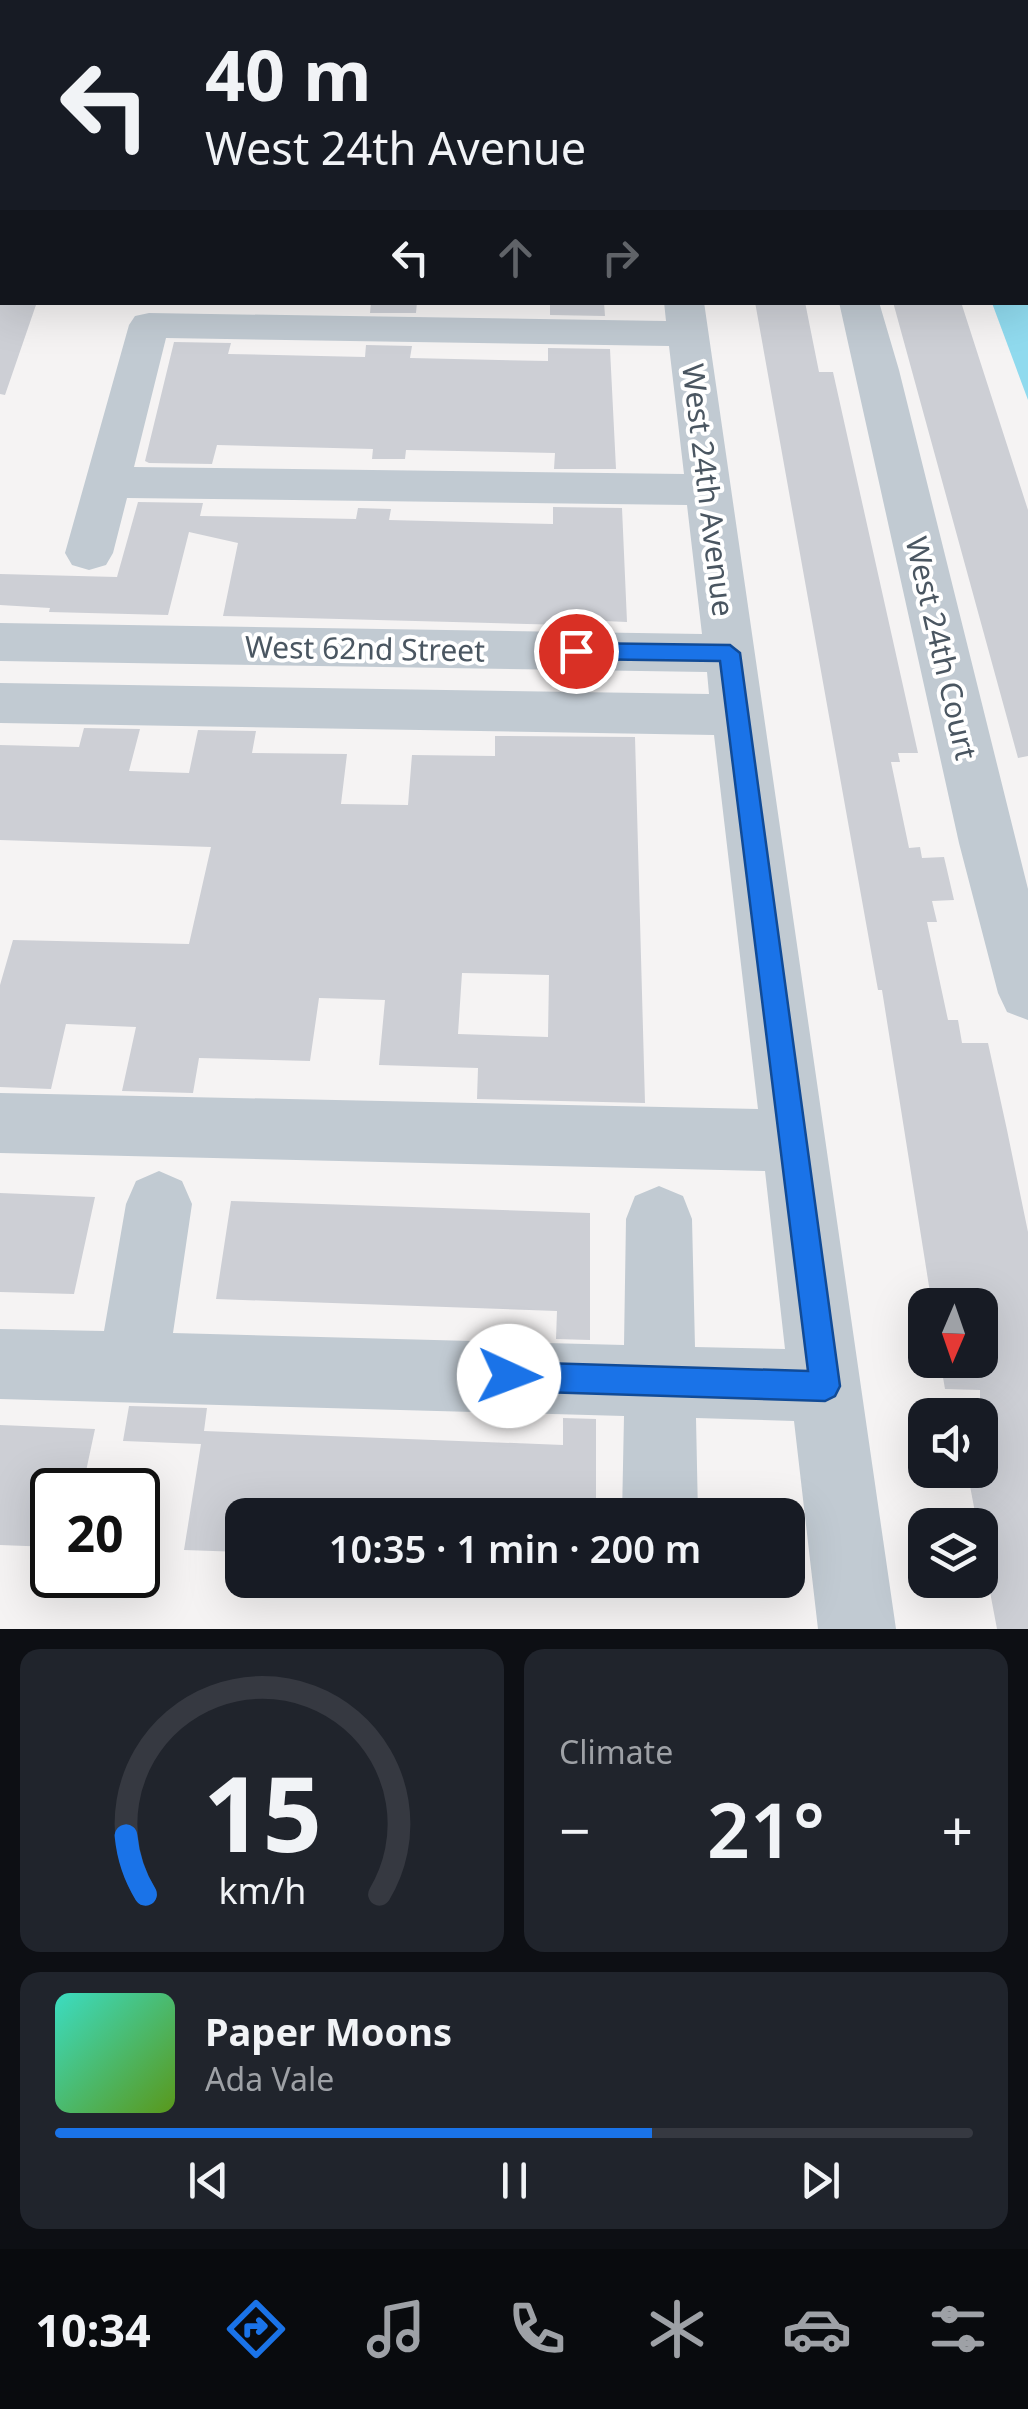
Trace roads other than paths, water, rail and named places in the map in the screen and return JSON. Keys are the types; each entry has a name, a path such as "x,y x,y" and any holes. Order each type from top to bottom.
{"street":[{"name":"West 24th Court","path":"859,305 878,370 987,843 1028,992"},
{"path":"89,553 151,314 686,318"},
{"name":"West 24th Avenue","path":"686,318 856,1629"},
{"path":"108,482 709,490"},
{"name":"West 62nd Street","path":"0,642 730,653"},
{"path":"0,703 738,716"},
{"path":"0,1123 793,1141"},
{"path":"133,1367 159,1204"},
{"path":"658,1219 660,1498"},
{"path":"0,1364 825,1386"}],"water":[{"path":"993,305 1028,305 1028,400"}]}
